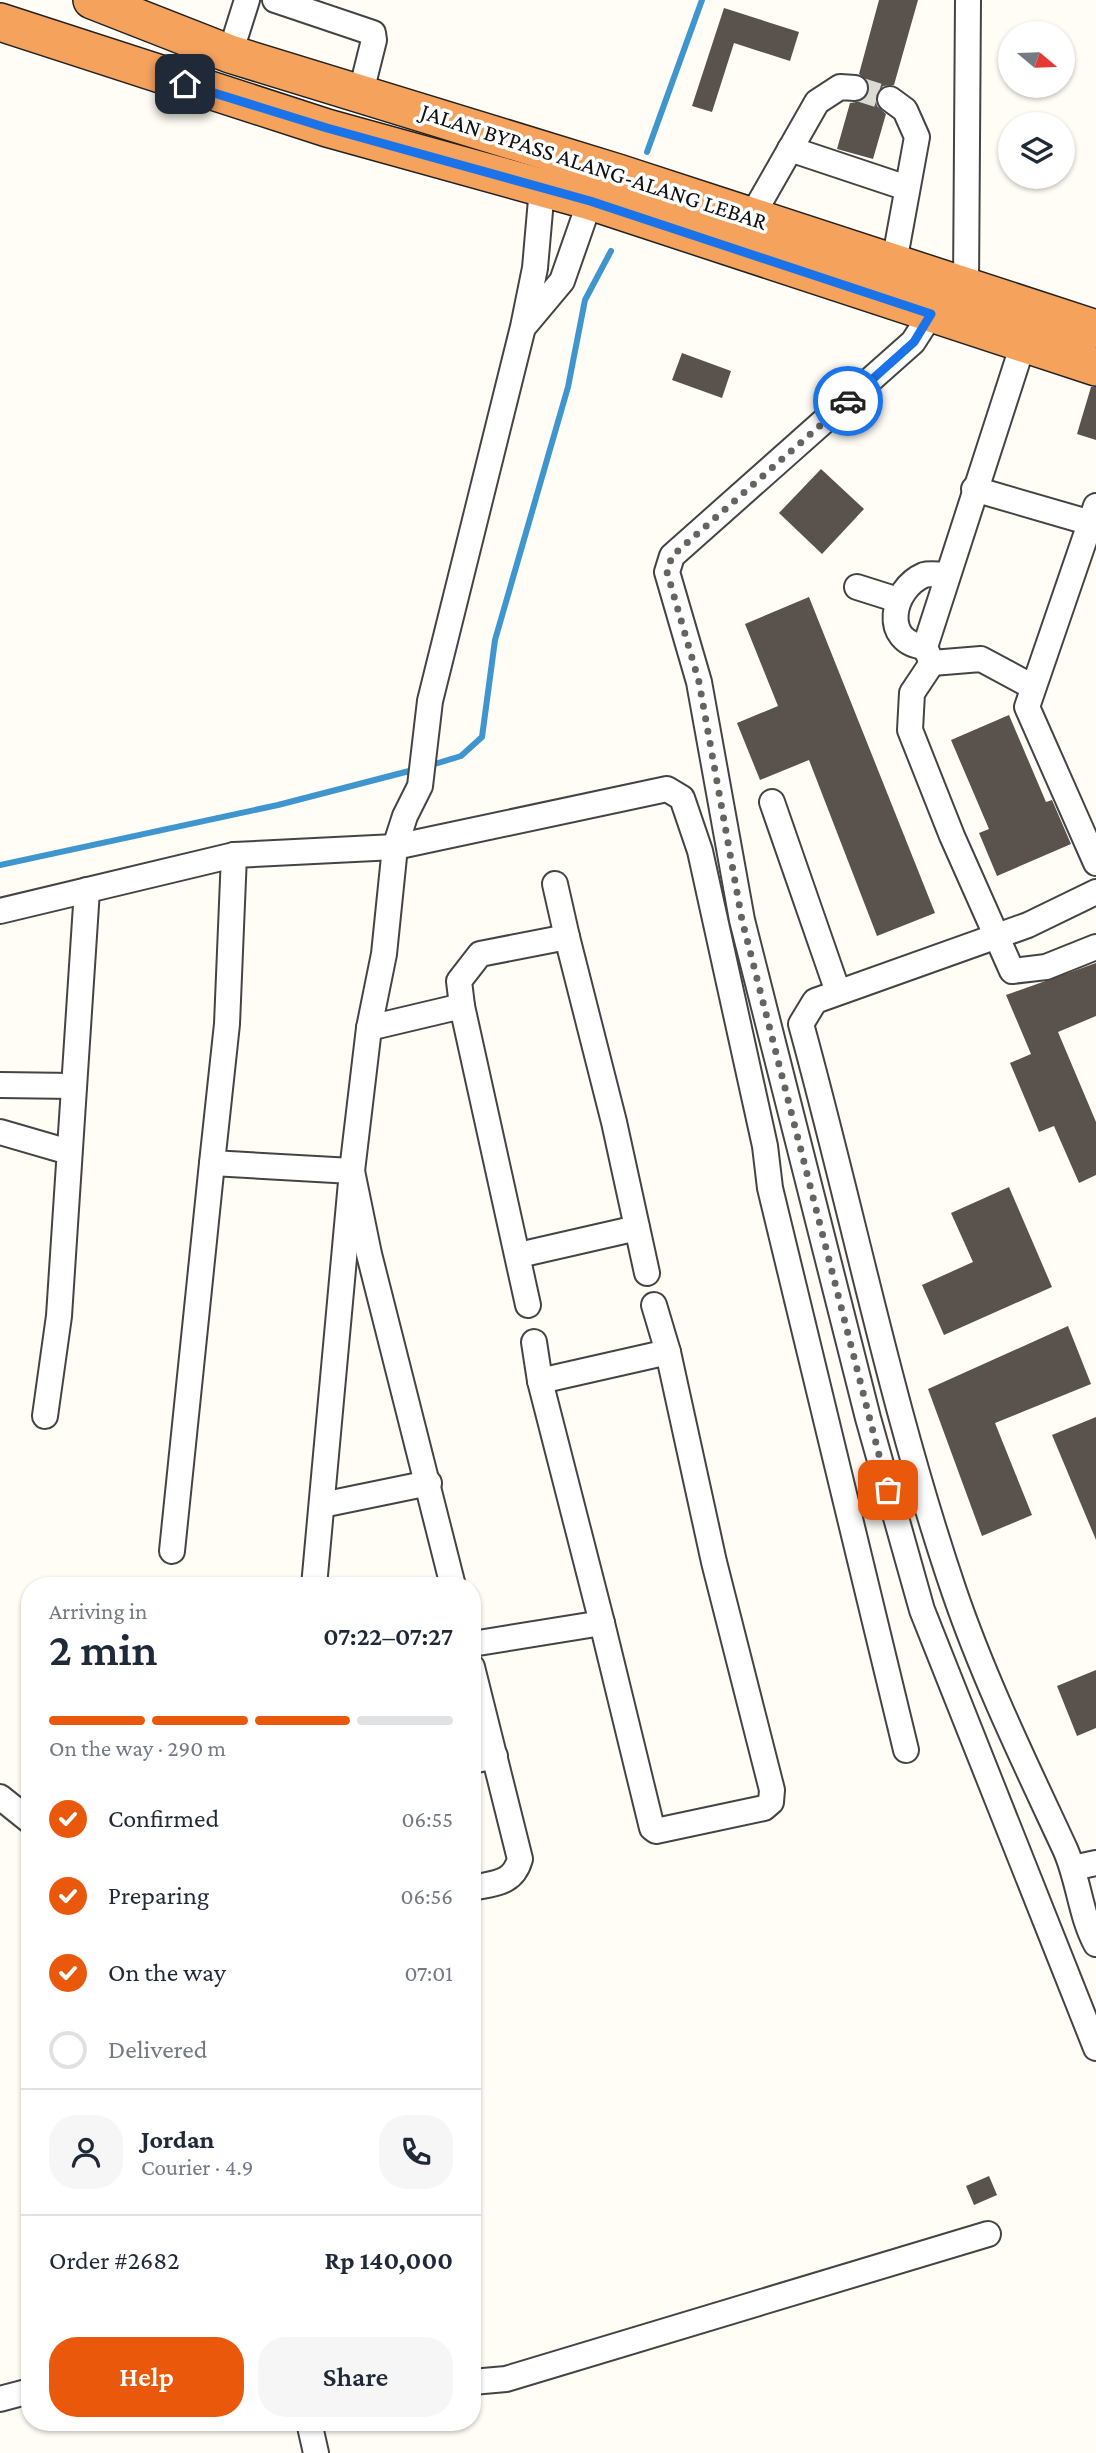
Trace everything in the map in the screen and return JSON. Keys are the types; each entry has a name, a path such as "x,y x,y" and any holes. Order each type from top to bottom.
{"highway":[{"name":"JALAN BYPASS ALANG-ALANG LEBAR","path":"92,0 229,54 361,92 633,178 1096,329"},
{"name":"JALAN BYPASS ALANG-ALANG LEBAR","path":"0,22 222,96 598,204 1096,367"}],"street":[{"path":"229,54 247,0"},
{"path":"275,0 373,33 374,40 361,92"},
{"path":"966,285 968,0"},
{"path":"752,216 817,102 840,88 855,88"},
{"path":"890,99 905,110 917,137 894,263"},
{"path":"790,149 907,188"},
{"path":"315,1577 352,1171 369,1028 384,954 395,846 405,816 421,786 430,701 523,327 535,268 542,188"},
{"path":"523,327 562,281 598,204"},
{"path":"931,314 914,342 672,556 667,572 699,682 742,920 868,1418 922,1610 1096,2048"},
{"path":"1023,344 946,575 929,655 912,694 910,730 952,836 1012,971 1045,968 1096,947"},
{"path":"974,489 1094,514 1027,707 1096,863"},
{"path":"946,575 926,574 908,586 898,600 896,620 900,636 929,655 981,659 1033,687"},
{"path":"857,587 898,600"},
{"path":"0,911 234,855 395,846 667,789 682,798 699,851 765,1146 770,1188 906,1750"},
{"path":"772,802 838,992"},
{"path":"172,1551 227,1024 234,855"},
{"path":"555,884 614,1122 647,1273"},
{"path":"45,1416 59,1316 87,890"},
{"path":"1096,892 1028,925 815,1001 801,1024 842,1172 905,1434 955,1594 1020,1752 1085,1866 1086,1926 1096,1944"},
{"path":"528,1305 462,1006 459,981 480,954 567,937"},
{"path":"369,1028 462,1006"},
{"path":"0,1085 74,1086"},
{"path":"0,1132 69,1152"},
{"path":"212,1163 352,1171"},
{"path":"352,1171 369,1254 451,1577"},
{"path":"519,1255 637,1228"},
{"path":"534,1342 540,1381 652,1828 656,1831 764,1808 771,1802 772,1790 714,1562 668,1352 654,1305"},
{"path":"540,1381 668,1352"},
{"path":"321,1505 429,1483"},
{"path":"481,1643 602,1623"},
{"path":"481,1735 484,1758 520,1859 517,1872 510,1880 481,1886"},
{"path":"0,1797 21,1814"},
{"path":"481,2381 506,2378 988,2234"},
{"path":"0,2399 21,2393"},
{"path":"311,2431 316,2453"}],"building":[{"path":"879,0 918,0 894,85 883,86 875,97 877,106 886,114 873,159 837,149 850,103 862,101 870,90 868,81 859,74"},
{"path":"724,8 799,32 790,61 734,43 712,112 692,106"},
{"path":"682,353 731,371 722,398 672,380"},
{"path":"1091,387 1096,387 1096,440 1077,434"},
{"path":"821,469 864,509 822,554 779,513"},
{"path":"809,597 935,913 877,936 809,760 760,780 737,723 778,706 745,624"},
{"path":"1009,715 1046,802 1052,800 1071,844 997,876 979,833 989,829 951,740"},
{"path":"1096,963 1096,1016 1058,1032 1096,1122 1096,1175 1079,1183 1054,1126 1039,1132 1010,1063 1031,1054 1006,995"},
{"path":"1009,1187 1052,1287 944,1335 922,1285 973,1262 951,1213"},
{"path":"1068,1326 1091,1384 995,1423 1032,1515 982,1536 928,1389"},
{"path":"1096,1417 1096,1540 1052,1435"},
{"path":"1096,1670 1096,1728 1077,1736 1057,1686"},
{"path":"989,2176 997,2195 974,2205 966,2186"}],"waterway":[{"path":"647,152 702,0"},
{"path":"428,766 461,756 482,737 495,640 568,387 585,300 611,251"},
{"path":"0,865 278,805 417,769"}],"tunnel":[{"path":"855,88 890,99"}],"way so far":[{"path":"848,401 672,556 667,572 699,682 742,920 888,1490"}],"route":[{"path":"185,84 327,128 477,167 590,201 931,314 914,342 848,401"}]}
